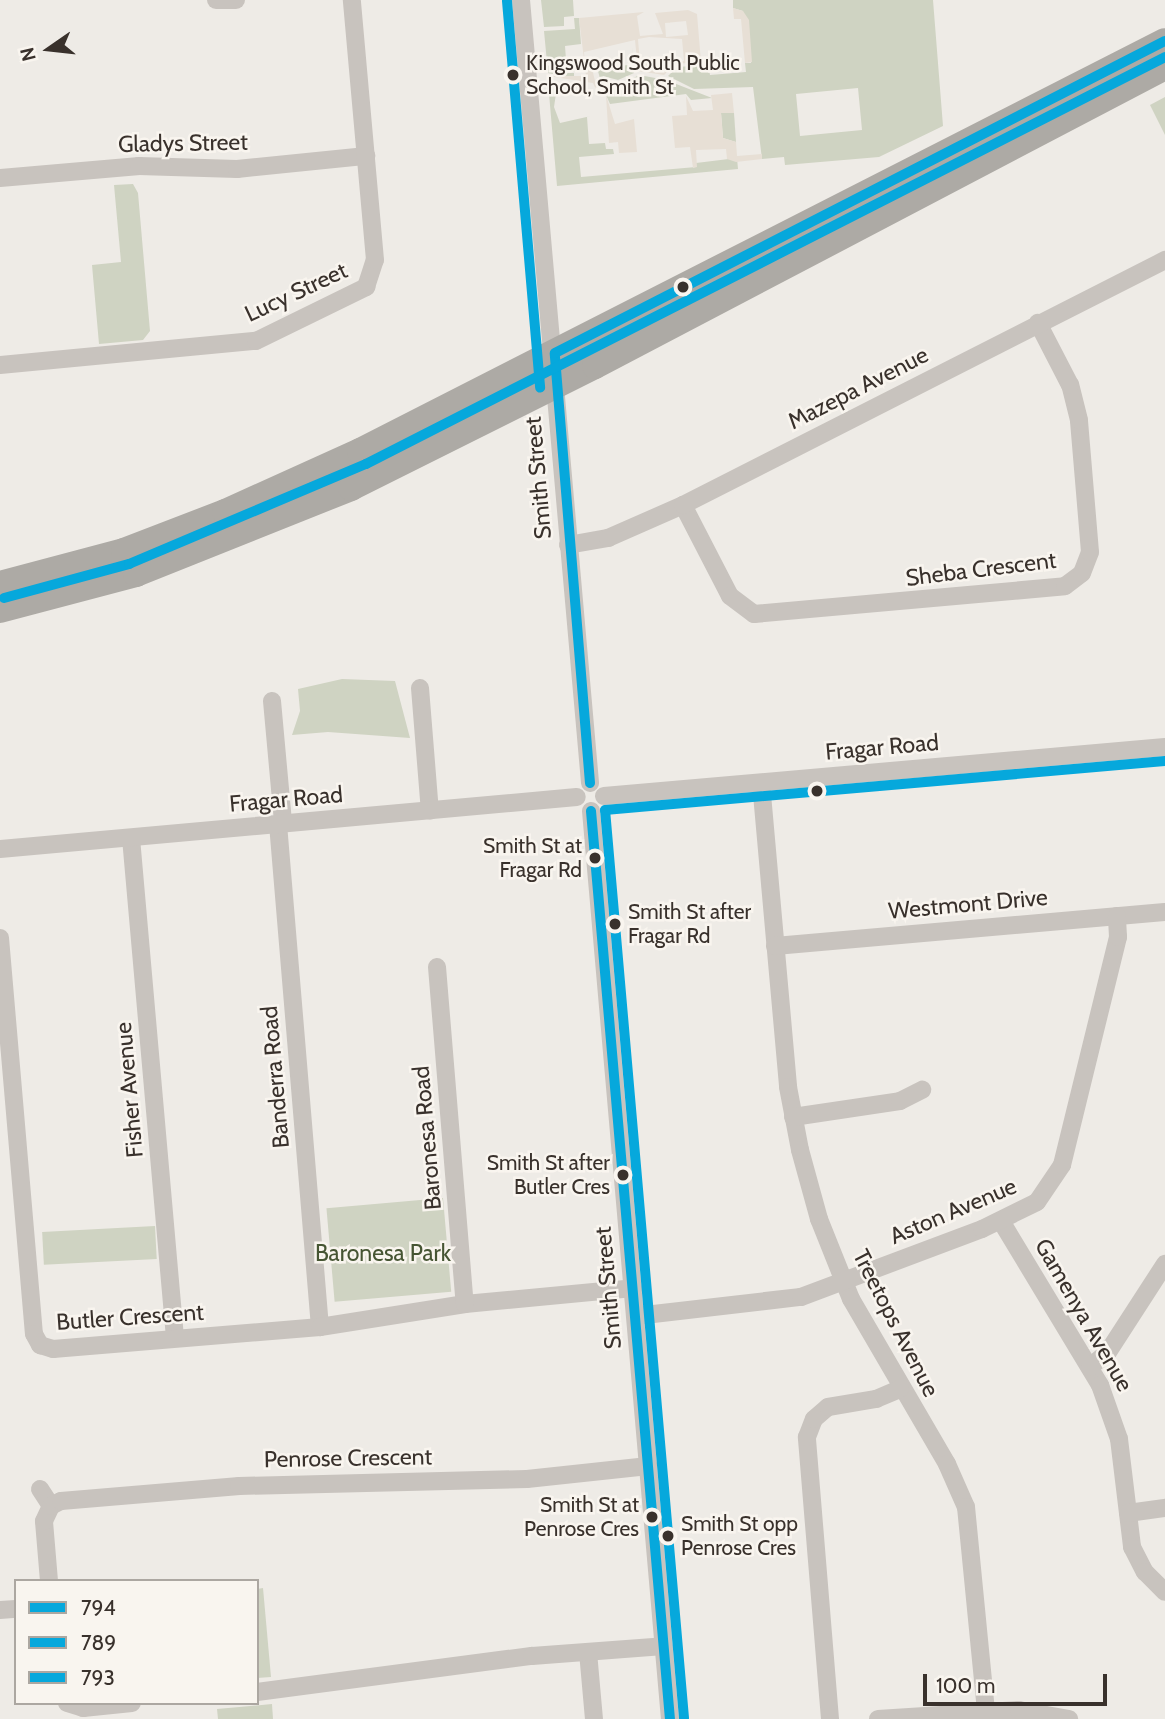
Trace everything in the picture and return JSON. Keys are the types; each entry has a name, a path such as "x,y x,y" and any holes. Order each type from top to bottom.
{"highway":[{"path":"0,584 124,551 225,512 360,451 1165,41"},
{"path":"0,610 136,574 255,530 351,488 555,386 1165,67"}],"street":[{"path":"216,0 236,0"},
{"name":"Lucy Street","path":"0,365 256,341 359,293 369,283 375,266 352,0"},
{"name":"Smith Street","path":"522,0 555,353 555,386 590,783"},
{"name":"Gladys Street","path":"0,178 139,166 237,169 366,156"},
{"name":"Mazepa Avenue","path":"568,545 608,538 683,505 1165,260"},
{"name":"Sheba Crescent","path":"683,505 730,596 754,614 1065,586 1082,573 1090,552 1079,420 1070,385 1038,323"},
{"path":"420,688 430,811"},
{"name":"Banderra Road","path":"272,701 320,1327"},
{"name":"Fragar Road","path":"604,796 1165,747"},
{"path":"590,783 598,786 604,796 602,804 591,811 580,806 577,797 579,789 590,783"},
{"name":"Treetops Avenue","path":"761,783 793,1116 813,1198 844,1281 900,1389 947,1464 966,1507 986,1711"},
{"name":"Fragar Road","path":"0,849 577,797"},
{"name":"Smith Street","path":"591,811 670,1719"},
{"name":"Fisher Avenue","path":"131,838 175,1338"},
{"name":"Westmont Drive","path":"775,946 1165,912"},
{"name":"Aston Avenue","path":"636,1316 790,1299 1001,1221 1037,1202 1059,1173 1118,937 1117,916"},
{"name":"Butler Crescent","path":"0,938 35,1338 40,1345 53,1349 320,1327 465,1304 633,1288"},
{"name":"Baronesa Road","path":"437,967 465,1304"},
{"path":"793,1116 900,1101 922,1090"},
{"name":"Gamenya Avenue","path":"1001,1221 1090,1367 1115,1424 1136,1556 1165,1592"},
{"path":"1090,1367 1108,1352 1165,1264"},
{"path":"830,1719 808,1431 814,1419 833,1404 876,1399 900,1389"},
{"name":"Penrose Crescent","path":"51,1506 65,1500 239,1486 527,1479 649,1466"},
{"path":"40,1489 51,1506 44,1527 49,1579"},
{"path":"1128,1513 1165,1508"},
{"path":"259,1692 664,1646"},
{"path":"588,1653 593,1719"},
{"path":"67,1709 110,1705"},
{"path":"878,1719 986,1711 1030,1711 1069,1719"}],"green space":[{"path":"541,0 573,0 574,16 564,17 564,26 544,27"},
{"path":"733,0 933,0 943,126 879,157 785,165 784,157 762,159 753,87 694,89 668,76 677,67 708,65 710,75 746,72 745,63 751,63 743,11 733,8","holes":["858,88 862,130 800,136 796,94"]},
{"path":"574,18 579,18 581,44 565,46 567,73 574,73 574,78 548,73 544,31 575,29"},
{"path":"632,46 634,73 618,80 603,76 601,82 596,64 599,70 633,64"},
{"path":"639,75 666,80 712,98 691,100 686,94 610,104 602,86 623,84"},
{"path":"548,82 557,87 554,107 560,123 591,116 587,117 589,144 605,143 606,149 613,149 614,154 579,157 581,177 696,167 696,163 737,158 738,169 557,186"},
{"path":"1165,97 1165,135 1150,105"},
{"path":"721,113 734,113 736,142 723,138"},
{"path":"133,184 138,193 150,331 143,340 99,344 92,265 121,262 114,185"},
{"path":"342,679 395,681 410,738 328,732 292,735 300,711 298,689"},
{"name":"Baronesa Park","path":"443,1198 451,1292 335,1302 326,1208"},
{"path":"155,1226 157,1259 44,1265 42,1232"},
{"path":"263,1588 271,1677 259,1678 259,1589"},
{"path":"272,1704 273,1719 218,1719 217,1709"}],"shaded area":[{"path":"733,8 743,11 749,20 752,62 745,63 741,19 734,19"},
{"path":"688,10 697,14 701,62 675,64 664,75 638,71 635,40 584,52 585,65 591,64 598,94 593,83 548,76 586,76 579,18 644,12 637,16 640,36 663,34 655,13","holes":["686,21 688,35 666,37 665,23","638,39 682,39 684,61 640,64"]},
{"path":"732,93 734,113 721,113 723,138 736,142 737,156 762,154 762,159 736,162 727,159 726,149 696,150 697,167 693,168 690,147 675,148 672,116 687,115 686,96 693,111 713,110 711,95"},
{"path":"606,95 615,124 634,119 637,152 619,153 618,142 609,143"}],"transit line":[{"name":"789","path":"507,1 540,388"},
{"name":"794","path":"590,783 555,353 1165,41"},
{"name":"789","path":"4,598 129,564 366,464 1165,57"},
{"name":"793","path":"684,1718 605,810 1165,761"},
{"name":"794","path":"591,811 670,1719"}],"place":[{"name":"Kingswood South Public School, Smith St","path":"513,75"},
{"name":"Smith St at Fragar Rd","path":"595,858"},
{"name":"Smith St after Fragar Rd","path":"615,924"},
{"name":"Smith St after Butler Cres","path":"623,1175"},
{"name":"Smith St at Penrose Cres","path":"652,1517"},
{"name":"Smith St opp Penrose Cres","path":"668,1536"}]}
